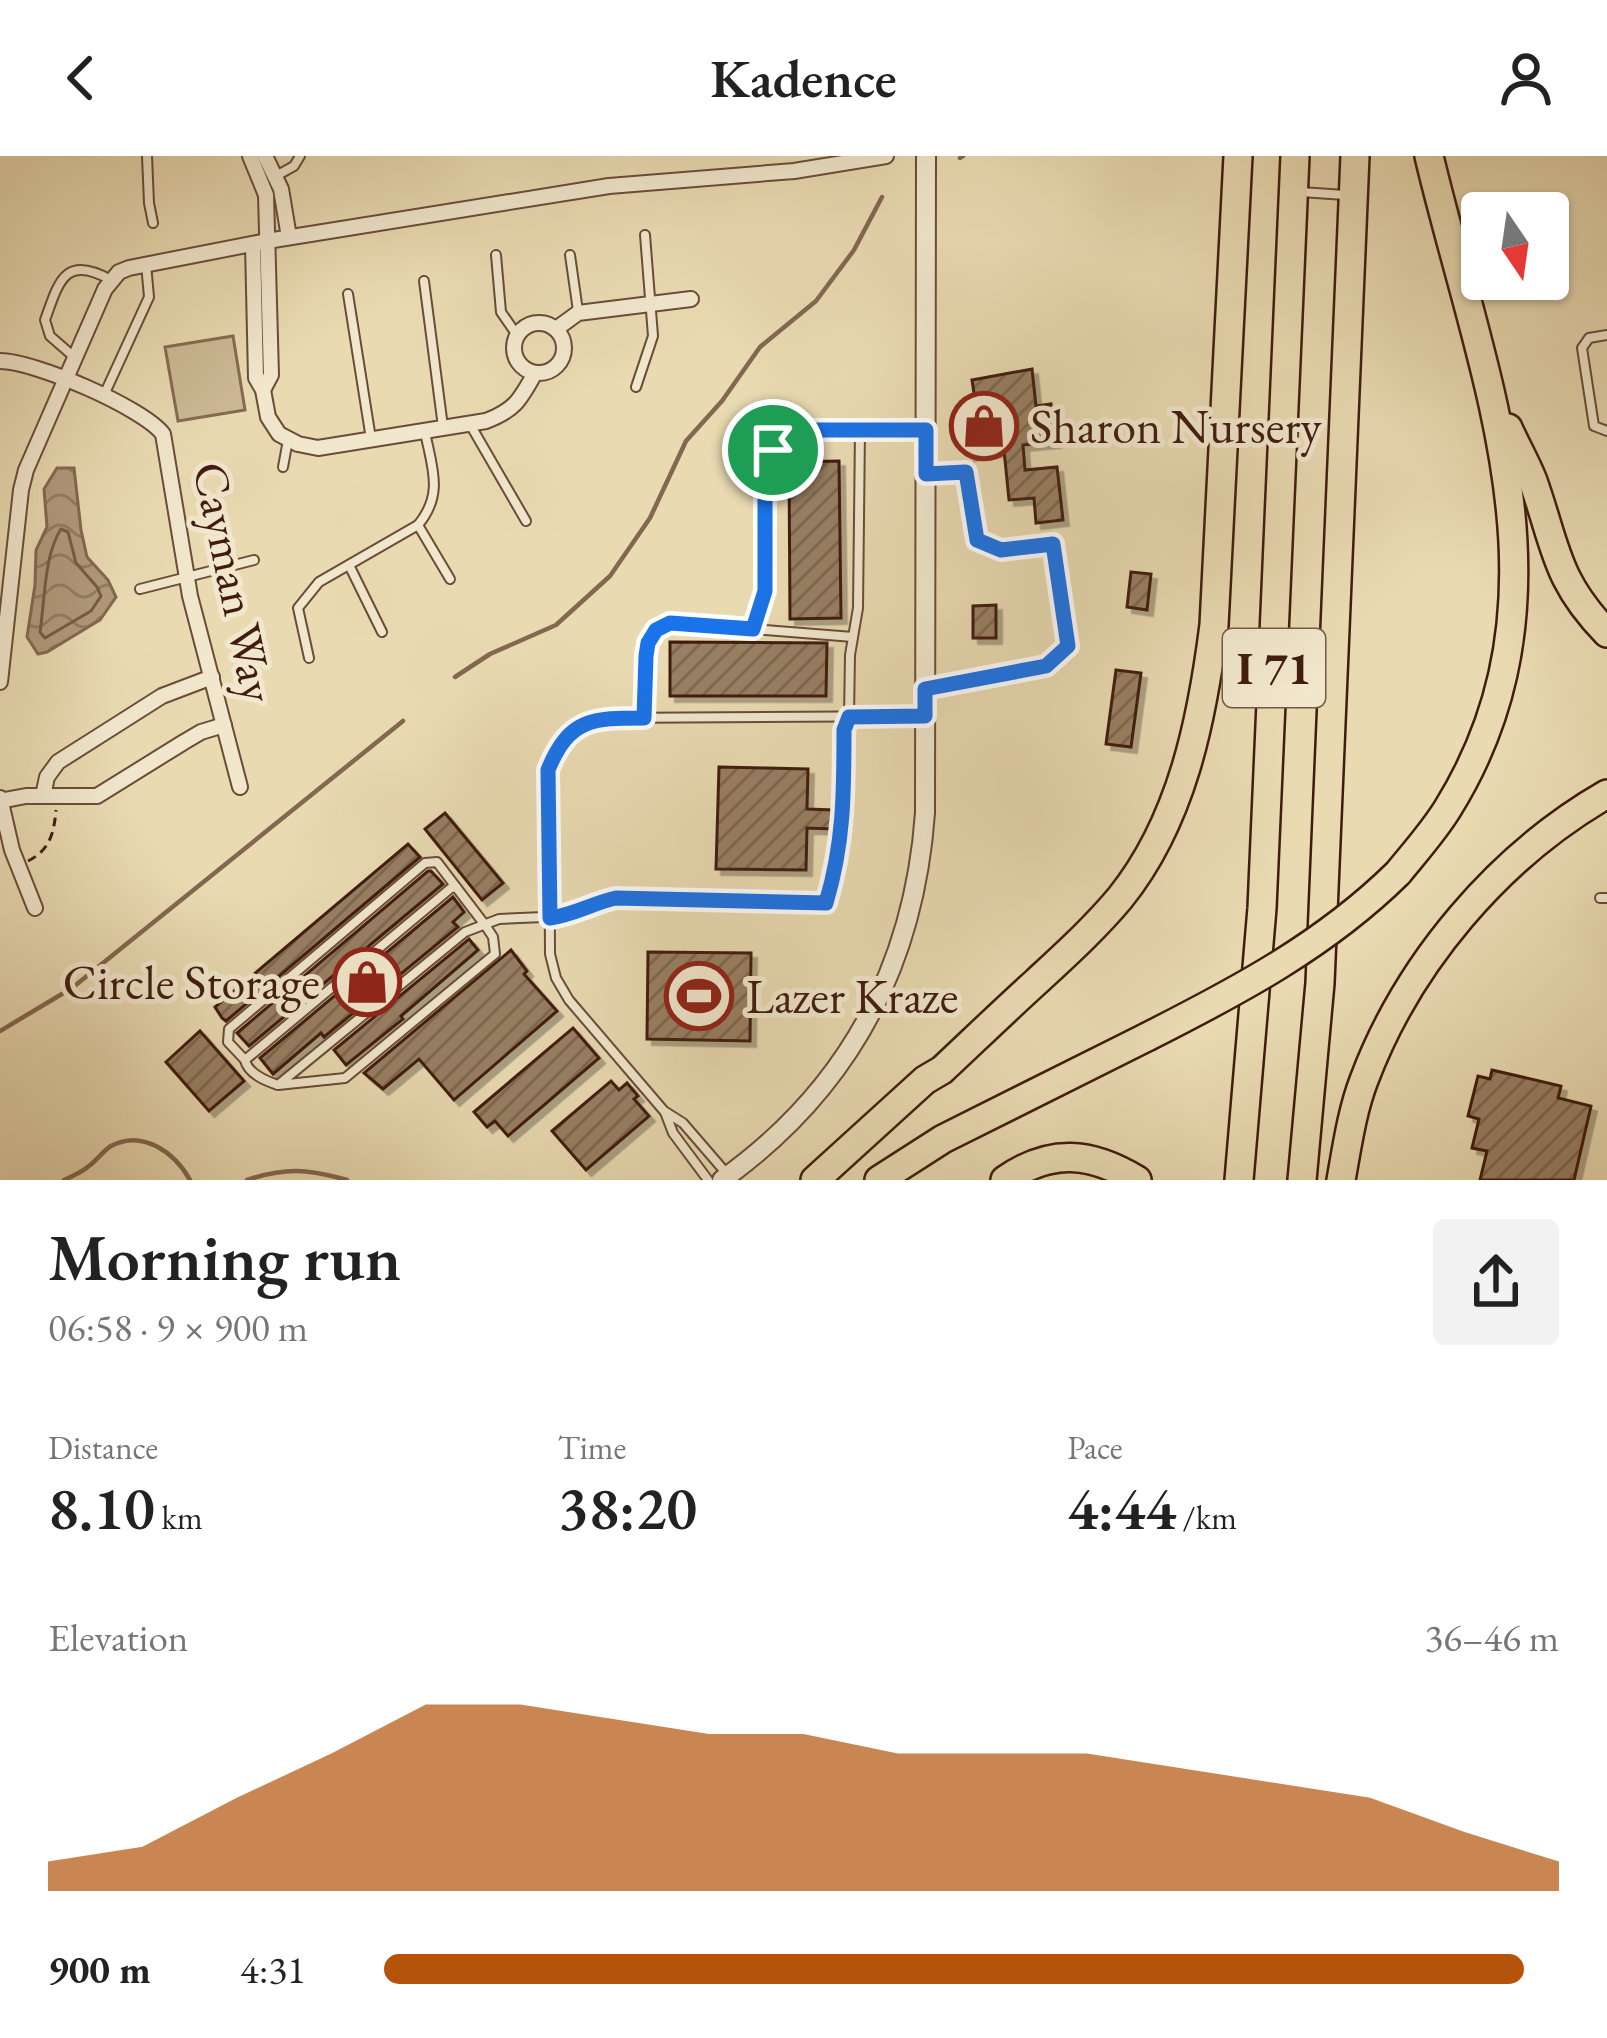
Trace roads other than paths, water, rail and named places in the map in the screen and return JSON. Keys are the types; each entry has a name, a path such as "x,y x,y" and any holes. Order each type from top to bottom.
{"highway":[{"path":"815,1180 1089,933 1133,879 1174,801 1195,737 1214,625 1238,156"},
{"name":"I 71","path":"1239,1180 1262,908 1295,156"},
{"name":"I 71","path":"1302,1180 1320,983 1354,156"},
{"path":"879,1180 943,1139 1221,999 1310,946 1352,916 1398,873 1449,807 1474,761 1499,692 1512,631 1514,535 1489,387 1429,156"},
{"path":"1489,387 1532,479 1563,576 1607,633"},
{"path":"1341,1180 1362,1084 1387,1027 1423,968 1495,880 1539,840 1607,794"},
{"path":"1005,1180 1021,1168 1056,1157 1084,1157 1138,1180"}],"street":[{"path":"250,156 266,196 260,242 271,375 262,390 273,426 288,440 318,448 471,424 506,414 520,401 536,373"},
{"path":"266,156 276,176 289,237"},
{"path":"0,682 21,490 74,356 119,272 260,242 609,186 794,171 886,156"},
{"path":"719,1178 783,1132 823,1085 869,1018 887,981 915,894 923,843 925,716 926,156"},
{"path":"556,329 578,313 691,299"},
{"path":"536,322 556,329 564,342 562,360 549,371 536,373 521,366 514,351 518,335 536,322"},
{"name":"Cayman Way","path":"0,361 21,362 104,397 149,419 163,434 186,577 240,788"},
{"path":"50,796 47,777 58,762 162,696 212,677"},
{"path":"35,908 5,830 0,800 97,796 184,742 224,725"}],"lane":[{"path":"147,156 153,223"},
{"path":"276,176 294,166 300,156"},
{"path":"1294,192 1353,196"},
{"path":"636,387 653,336 645,235"},
{"path":"496,255 501,312 518,335"},
{"path":"570,256 578,313"},
{"path":"104,397 149,297 146,264"},
{"path":"74,356 50,336 45,320 60,280 73,270 90,268 111,280"},
{"path":"424,281 443,429"},
{"path":"348,294 371,441"},
{"path":"1607,335 1589,338 1582,348 1594,426 1607,431"},
{"path":"471,424 526,520"},
{"path":"753,629 765,591 765,469 773,450 786,437 803,430 926,430"},
{"path":"278,1084 446,946 485,925 513,918 568,916 616,898 826,903 842,831 844,730 858,608 860,430"},
{"path":"309,658 298,608 319,583 418,525 429,512 436,491 425,432"},
{"path":"283,467 288,440"},
{"path":"925,689 1046,666 1068,646 1053,544 1001,550 977,540 966,472 926,474"},
{"path":"418,525 450,579"},
{"path":"140,589 254,560"},
{"path":"349,565 382,632"},
{"path":"644,718 648,643 656,630 670,623 853,637"},
{"path":"719,1178 682,1124 664,1111 569,1000 556,978 550,955 548,770 556,750 575,728 606,718 925,716"},
{"path":"437,862 485,925 493,937 495,954 345,1078 269,1082 253,1072 228,1042 229,1029 425,863 437,862"},
{"path":"245,1060 456,886"},
{"path":"664,1111 673,1133 719,1178"}],"water":[{"path":"57,468 74,468 87,557 116,597 100,620 38,654 27,637 36,550 47,527 44,489"}],"waterway":[{"path":"455,677 490,654 556,625 610,576 650,518 686,441 760,347 816,301 854,250 882,197"},
{"path":"0,1031 72,988 403,721"},
{"path":"64,1180 111,1146 135,1140 167,1153 190,1180"},
{"path":"247,1180 297,1171 347,1180"}],"place":[{"name":"Sharon Nursery","path":"984,426"},
{"name":"Circle Storage","path":"367,982"},
{"name":"Lazer Kraze","path":"699,996"}]}
